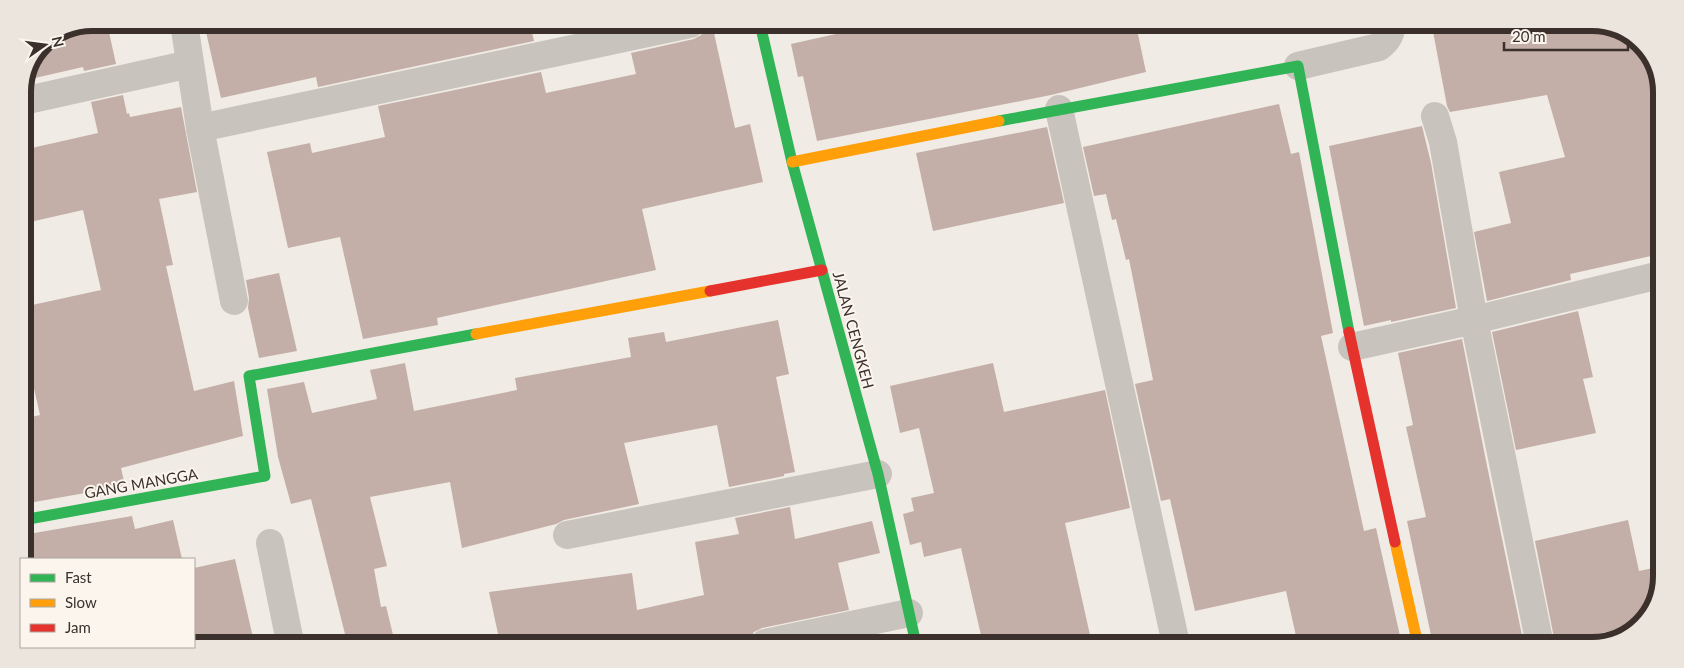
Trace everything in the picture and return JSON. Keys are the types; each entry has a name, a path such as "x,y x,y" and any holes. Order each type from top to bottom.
{"street":[{"path":"185,31 200,128 234,301"},
{"path":"200,128 657,31"},
{"name":"JALAN CENGKEH","path":"762,31 792,162 878,474 914,637"},
{"path":"792,162 1059,109 1298,66 1379,47 1386,41 1391,31"},
{"path":"31,99 190,64"},
{"path":"1298,66 1352,347 1416,637"},
{"path":"1059,109 1174,637"},
{"path":"1435,116 1443,142 1474,320 1538,637"},
{"name":"GANG MANGGA","path":"31,519 265,476 249,376 822,270"},
{"path":"1352,347 1653,277"},
{"path":"567,536 878,474"},
{"path":"270,543 289,637"},
{"path":"798,637 909,613"}],"building":[{"path":"109,31 116,64 84,71 83,67 33,79 41,58 58,41 80,32"},
{"path":"206,31 532,31 534,41 318,87 316,77 221,98"},
{"path":"704,31 714,31 735,128 750,124 763,182 642,209 656,270 437,318 438,325 363,339 340,237 288,248 267,152 310,143 312,153 385,137 378,106 541,72 546,93 636,74 631,53 694,39"},
{"path":"850,31 1137,31 1146,72 1051,95 817,141 803,76 798,77 791,44"},
{"path":"1433,31 1592,31 1612,34 1629,44 1645,62 1651,76 1653,88 1653,256 1570,274 1571,280 1487,301 1474,232 1511,223 1499,172 1565,157 1547,95 1450,112 1447,106"},
{"path":"123,95 127,114 129,113 130,117 181,107 197,192 159,199 173,265 166,266 194,391 234,381 243,436 121,468 125,486 31,503 31,417 40,415 31,375 31,305 101,290 83,210 31,222 31,148 98,133 91,102"},
{"path":"1279,104 1291,154 1299,152 1333,333 1321,336 1364,531 1376,528 1400,637 1296,637 1286,591 1195,611 1170,499 1161,501 1135,384 1153,380 1129,259 1126,260 1116,219 1112,220 1106,194 1094,196 1083,147"},
{"path":"1422,126 1431,163 1456,308 1364,326 1329,146"},
{"path":"1047,127 1064,203 933,231 916,153"},
{"path":"279,273 297,351 259,358 248,308 249,298 246,280"},
{"path":"1578,311 1593,377 1583,379 1596,433 1516,450 1492,332"},
{"path":"778,320 789,374 776,377 795,472 729,487 717,425 624,443 639,504 564,520 556,524 462,548 450,482 370,497 387,566 374,569 381,607 386,606 394,637 346,637 311,499 291,504 278,457 267,389 304,382 312,413 377,399 370,370 405,363 414,411 517,390 515,378 631,357 628,338 664,332 666,342"},
{"path":"1462,339 1522,637 1431,637 1407,521 1426,517 1406,427 1413,425 1398,353"},
{"path":"993,363 1004,412 1105,390 1130,508 1065,523 1090,637 981,637 961,548 924,557 921,542 910,545 903,514 914,511 911,498 934,493 919,428 900,433 890,386"},
{"path":"790,507 795,539 872,521 880,553 838,563 849,610 762,628 754,632 751,637 499,637 489,592 632,573 637,610 704,595 695,542 739,534 735,518"},
{"path":"132,516 135,529 173,520 182,558 31,558 31,534"},
{"path":"1628,520 1639,571 1653,568 1652,588 1647,603 1635,619 1623,629 1583,637 1554,637 1535,541"},
{"path":"235,559 253,637 195,637 195,568"}],"traffic: fast":[{"path":"762,31 792,162 878,474 914,637"},
{"path":"999,121 1298,66 1349,332"},
{"path":"31,519 265,476 249,376 476,334"}],"traffic: slow":[{"path":"792,162 999,121"},
{"path":"476,334 710,291"},
{"path":"1395,542 1416,637"}],"traffic: jam":[{"path":"710,291 822,270"},
{"path":"1349,332 1395,542"}]}
